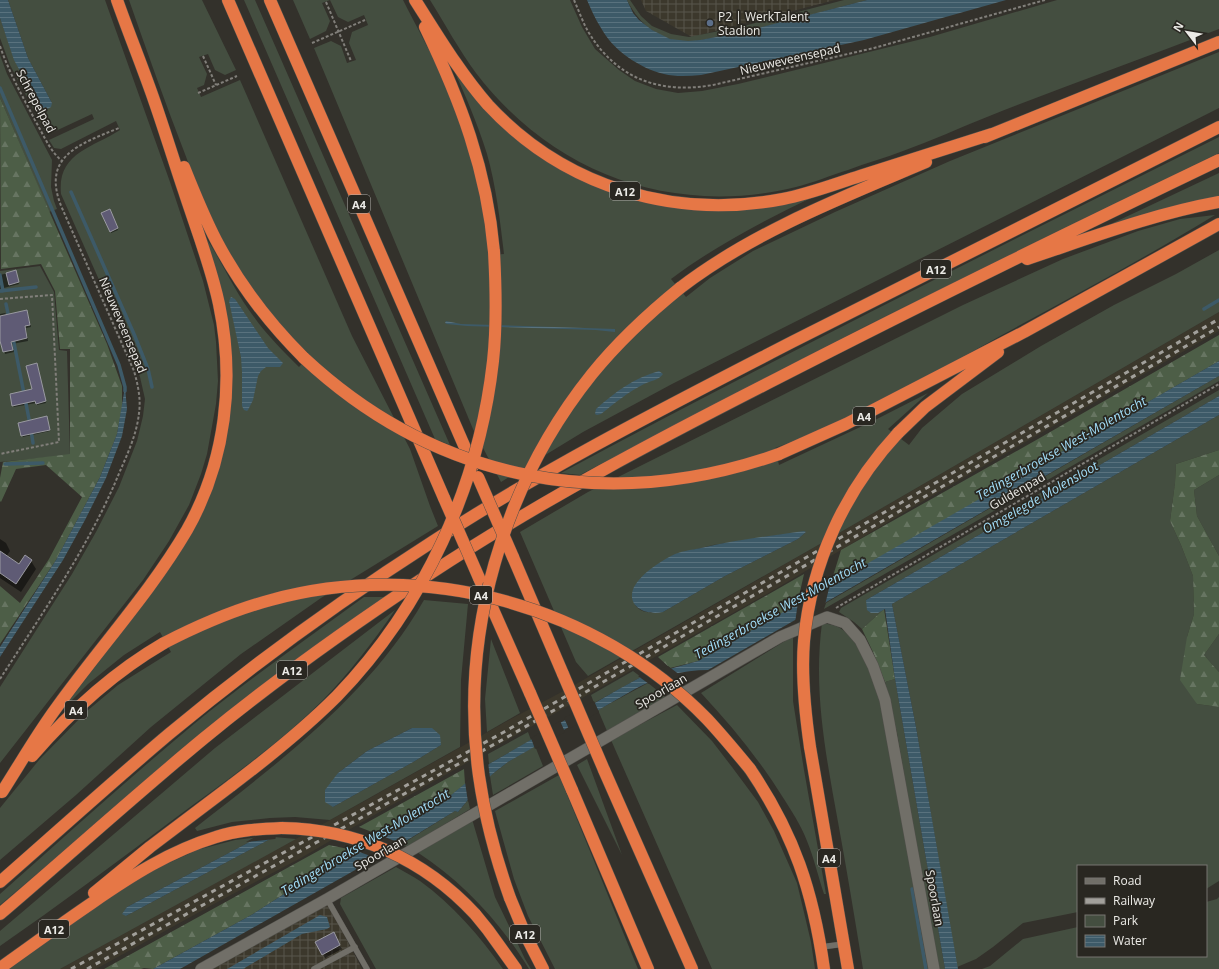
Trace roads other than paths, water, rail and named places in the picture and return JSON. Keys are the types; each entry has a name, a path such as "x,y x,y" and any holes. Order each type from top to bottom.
{"highway":[{"name":"A4","path":"1,793 56,708 142,598 174,551 199,505 215,462 225,415 227,366 226,343 219,302 204,250 155,103 117,0"},
{"name":"A4","path":"226,0 239,26 530,693 648,969"},
{"name":"A4","path":"270,0 513,557 604,770 692,969"},
{"name":"A12","path":"413,0 469,81 489,105 511,127 541,150 577,172 610,186 642,197 673,203 715,206 753,204 784,199 819,190 992,134"},
{"name":"A12","path":"20,954 150,847 260,764 302,728 347,684 372,656 396,623 426,574 444,540 463,492 478,443 487,402 494,353 494,252 484,189 470,134 447,73 413,0"},
{"name":"A12","path":"543,969 525,934 510,898 496,856 488,824 479,775 475,733 479,640 496,559 524,483 543,446 560,418 592,374 608,355 649,315 680,288 730,254 771,231 839,199 992,134 1219,42"},
{"name":"A4","path":"155,103 211,230 225,256 262,312 304,358 333,384 360,404 408,433 471,460 527,475 549,479 591,483 656,482 739,467 779,454 846,424 1024,332 1219,224"},
{"name":"A12","path":"0,882 171,733 238,679 360,590 466,520 553,468 654,413 891,291 1219,127"},
{"name":"A12","path":"0,914 138,794 248,703 322,648 435,570 534,509 692,421 981,275 1219,160"},
{"name":"A12","path":"981,275 1152,218 1188,208 1219,202"},
{"name":"A4","path":"848,969 810,747 804,693 804,641 809,606 817,572 835,526 852,494 874,461 898,433 925,407 1024,332"},
{"name":"A4","path":"1,793 41,746 95,692 127,667 164,643 215,618 287,596 325,589 361,585 396,584 444,588 479,595 516,604 549,615 585,631 625,653 664,681 691,704 721,735 750,769 776,812 794,850 808,889 821,947 824,969"},
{"name":"A12","path":"0,968 110,891 165,857 216,837 260,829 282,828 309,829 343,835 374,844 402,857 434,877 458,897 475,914 499,944 516,969"}],"street":[{"name":"Spoorlaan","path":"201,969 327,899 780,637 827,617 845,623 860,640 873,666 885,700 934,969"}],"lane":[{"path":"327,899 367,969"},
{"path":"821,947 844,944"},
{"path":"315,969 355,947"}],"water":[{"path":"0,0 8,0 28,58 52,103 51,107 43,111 41,110 14,60 0,18"},
{"path":"587,0 627,0 633,13 639,20 652,30 670,39 688,41 743,32 867,0 1006,0 864,40 701,75 682,76 669,75 645,67 636,63 620,51 606,36"},
{"path":"231,297 235,299 268,348 283,363 280,367 266,367 261,371 258,376 253,400 247,411 244,410 242,406 241,357 229,301"},
{"path":"446,321 461,324 615,329 615,332 596,330 467,326 447,324 445,323"},
{"path":"1219,361 1219,376 708,670 689,671 670,675 635,689 508,762 470,794 472,795 458,812 455,811 401,844 180,969 153,969 253,914 353,850 445,800 489,764 619,689 641,677 698,661"},
{"path":"659,371 663,374 659,378 632,391 601,414 595,414 596,409 625,386"},
{"path":"125,387 127,409 122,436 106,478 63,560 0,657 0,647 56,560 100,477 117,434"},
{"path":"1219,396 1219,415 892,604 916,727 958,969 945,969 895,679 885,609 878,613 871,613 867,610 866,600"},
{"path":"804,531 806,532 798,539 725,576 663,612 650,613 644,611 635,605 632,600 634,587 645,573 655,565 674,554 752,538"},
{"path":"412,728 432,728 440,735 441,745 333,807 325,802 325,790 338,773 367,751"},
{"path":"259,837 274,837 126,916 122,914 127,907"},
{"path":"320,915 327,917 330,927 327,929 302,934 243,969 227,969"}],"waterway":[{"path":"0,88 119,365 125,391"},
{"path":"71,192 134,334 148,369 152,387"},
{"path":"0,275 3,291"},
{"path":"0,291 36,287"},
{"path":"1204,309 1219,300"},
{"path":"6,304 9,318"},
{"path":"13,338 30,424"},
{"path":"31,430 33,443"},
{"path":"5,464 43,463"},
{"path":"912,889 926,969"}],"railway":[{"path":"71,969 504,732 1219,319"},
{"path":"87,969 511,735 1219,327"}],"place":[{"name":"P2 | WerkTalent Stadion","path":"710,23"}],"water label":[{"name":"Tedingerbroekse West-Molentocht","path":"1061,448"},
{"name":"Omgelegde Molensloot","path":"1040,497"},
{"name":"Tedingerbroekse West-Molentocht","path":"780,608"},
{"name":"Tedingerbroekse West-Molentocht","path":"365,842"}]}
